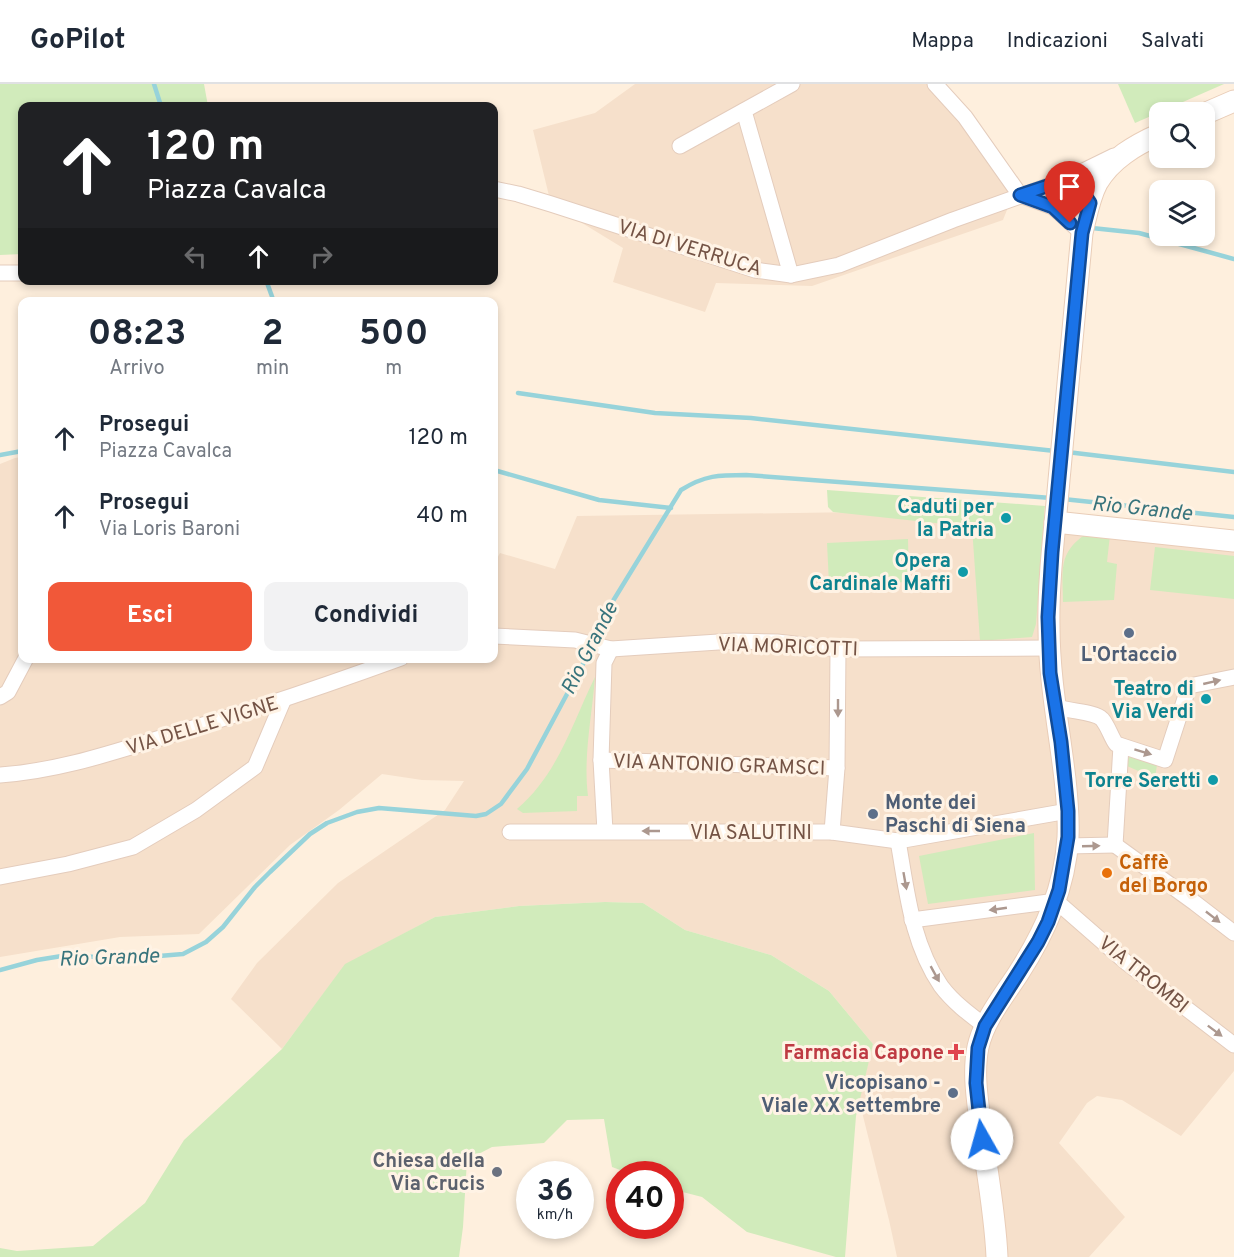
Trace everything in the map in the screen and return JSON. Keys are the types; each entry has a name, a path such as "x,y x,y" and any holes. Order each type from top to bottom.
{"street":[{"path":"680,146 792,84"},
{"path":"934,84 965,117 1020,195 1053,207 1082,233"},
{"path":"1215,109 1234,101"},
{"path":"744,111 791,275"},
{"path":"997,1257 976,1083 978,1048 985,1026 1038,942 1056,901 1067,846 1068,811 1050,673 1049,597 1082,233 1097,184 1110,166 1135,145 1149,139"},
{"name":"VIA DI VERRUCA","path":"498,190 551,204 755,270 791,275 839,265 1020,195 1065,180 1135,145"},
{"path":"1065,180 1082,191 1090,203"},
{"path":"1053,207 1090,203"},
{"path":"0,273 18,273"},
{"path":"1056,513 1234,541"},
{"name":"VIA MORICOTTI","path":"498,636 579,641 608,648 734,641 777,642 838,649 1049,648"},
{"path":"605,831 601,760 604,663 608,648"},
{"path":"832,832 837,768 838,649"},
{"path":"0,697 8,693 23,663"},
{"name":"VIA DELLE VIGNE","path":"0,775 51,769 98,757 283,701 389,663"},
{"path":"1056,706 1065,710 1094,715 1102,719 1116,744 1165,760 1189,686 1234,677"},
{"path":"0,877 68,864 133,847 196,810 255,766 283,701"},
{"path":"1115,845 1121,746"},
{"name":"VIA ANTONIO GRAMSCI","path":"601,760 837,768"},
{"name":"VIA SALUTINI","path":"510,832 832,832 898,841 1068,811"},
{"path":"898,841 914,930 922,949 941,986 958,1004 985,1026"},
{"path":"1067,846 1115,845 1234,933"},
{"path":"912,920 1056,901"},
{"name":"VIA TROMBI","path":"1056,901 1127,963 1234,1045"}],"shaded area":[{"path":"635,84 945,84 1018,182 1003,220 812,286 716,283 705,312 613,282 623,248 551,204 533,130 595,113"},
{"path":"18,458 18,663 498,663 498,557 500,553 555,569 577,516 860,512 1040,533 1086,534 1234,548 1234,1071 1181,1136 1122,1100 1097,1096 1087,1103 1059,1143 1125,1217 1089,1257 897,1257 859,1100 873,1044 829,991 771,955 685,930 643,903 605,902 519,906 435,917 345,965 282,1049 231,999 257,963 338,883 445,810 464,781 422,780 382,774 339,810 290,845 199,934 120,937 0,957 0,464"}],"green space":[{"path":"0,84 204,84 207,102 18,102 18,254 0,255"},
{"path":"1118,84 1224,84 1183,102 1149,102 1149,117 1135,123"},
{"path":"827,490 1045,506 1036,624 1032,637 980,641 972,527 833,512 828,507"},
{"path":"1086,534 1110,535 1107,562 1117,564 1114,600 1063,602 1063,572 1066,556 1070,548"},
{"path":"908,539 909,582 829,584 827,543"},
{"path":"1155,547 1234,556 1234,599 1150,590"},
{"path":"595,677 587,751 588,796 577,796 577,811 523,813 517,809 531,795 554,764"},
{"path":"1122,754 1157,765 1154,784 1143,773 1127,766"},
{"path":"1034,833 1035,890 928,904 919,856"},
{"path":"605,902 643,903 685,930 771,955 829,991 873,1044 856,1116 845,1257 836,1257 747,1232 702,1197 684,1192 684,1161 611,1161 604,1119 567,1120 544,1143 492,1147 467,1160 459,1257 0,1257 0,1248 17,1251 93,1246 145,1203 184,1140 282,1049 345,964 435,917 519,906"}],"waterway":[{"path":"154,84 160,102"},
{"path":"1092,228 1139,233 1234,259"},
{"path":"268,285 272,297"},
{"path":"518,393 655,413 751,418 1055,451"},
{"path":"0,455 18,452"},
{"path":"1067,452 1234,472"},
{"path":"498,471 599,500 671,508"},
{"name":"Rio Grande","path":"0,970 68,955 123,959 183,954 206,942 223,927 255,887 310,834 327,823 357,812 379,808 476,816 486,814 501,804 527,769 582,666 613,601 681,490 697,481 720,476 746,475 1051,498"},
{"name":"Rio Grande","path":"1063,499 1234,517"}],"place":[{"name":"Caduti per la Patria","path":"1006,518"},
{"name":"Opera Cardinale Maffi","path":"963,572"},
{"name":"L'Ortaccio","path":"1129,633"},
{"name":"Teatro di Via Verdi","path":"1206,699"},
{"name":"Torre Seretti","path":"1213,780"},
{"name":"Monte dei Paschi di Siena","path":"873,814"},
{"name":"Caffè del Borgo","path":"1107,873"},
{"name":"Farmacia Capone","path":"956,1052"},
{"name":"Vicopisano - Viale XX settembre","path":"953,1093"},
{"name":"Chiesa della Via Crucis","path":"497,1172"}],"route":[{"path":"982,1139 976,1083 978,1048 985,1026 1038,942 1048,922 1059,890 1068,837 1068,811 1061,742 1050,673 1048,617 1082,233 1090,203 1082,191 1065,180 1020,195 1053,207 1070,223"}]}
